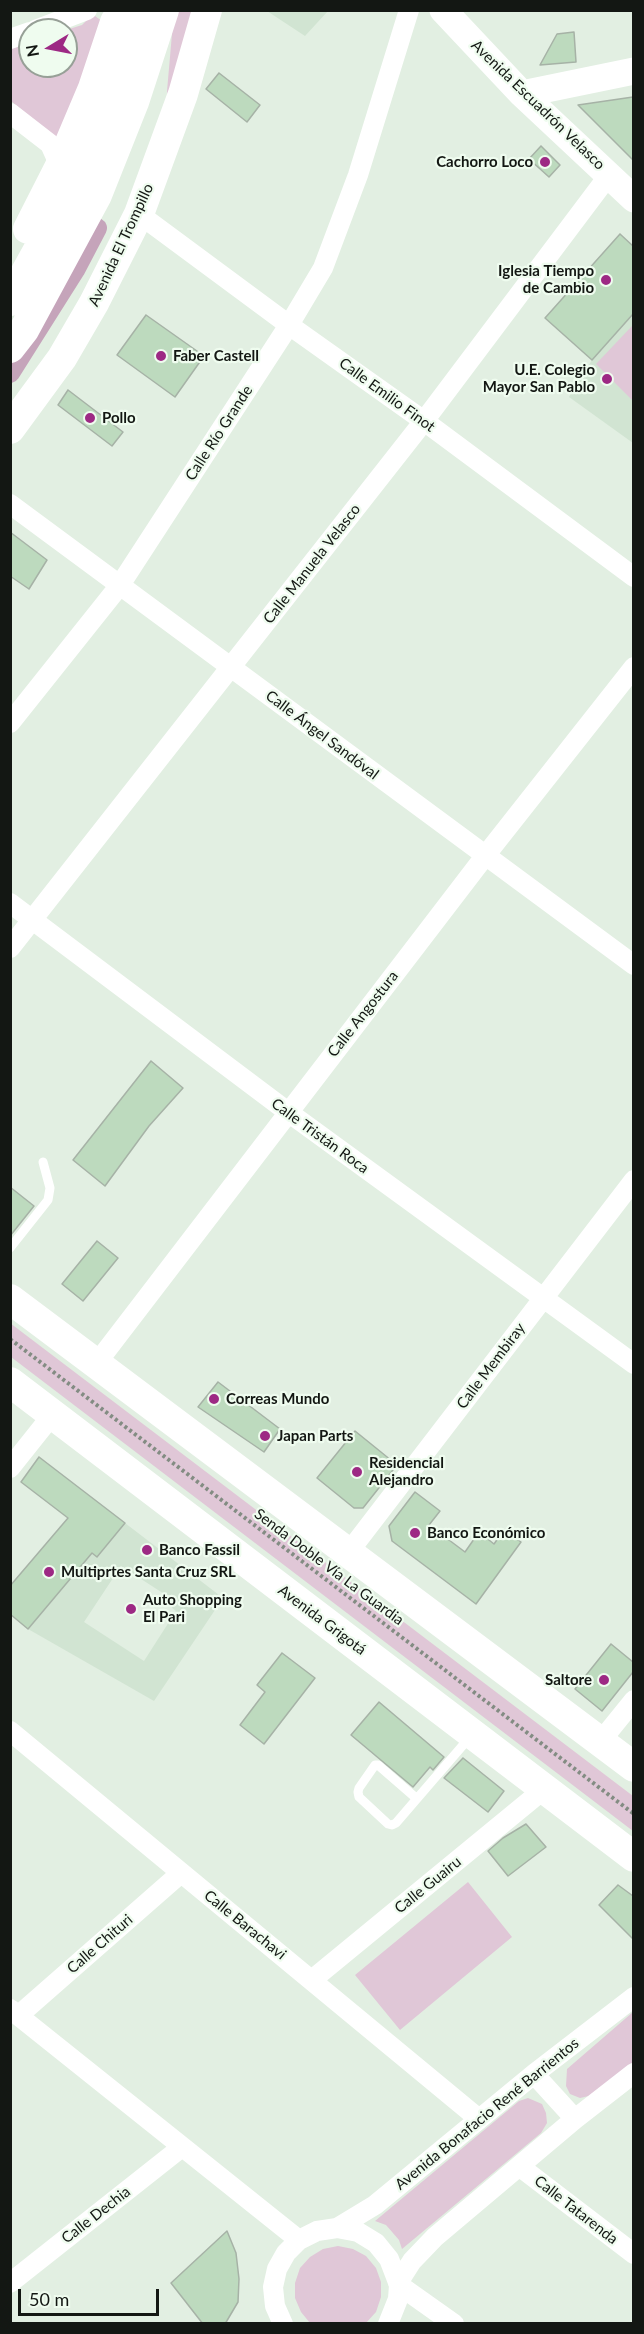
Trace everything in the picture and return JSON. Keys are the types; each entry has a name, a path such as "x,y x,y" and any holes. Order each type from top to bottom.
{"main road":[{"name":"Avenida El Trompillo","path":"10,429 67,349 94,303 139,214 183,94 207,10"},
{"path":"136,12 161,156"},
{"path":"10,301 67,176 93,88 136,12"},
{"path":"10,348 24,330 97,195 134,102 136,12"},
{"path":"15,254 67,176"},
{"path":"10,1299 633,1767"},
{"name":"Avenida Grigotá","path":"10,1382 633,1857"}],"street":[{"path":"66,18 87,10"},
{"name":"Calle Río Grande","path":"10,723 120,585 289,325 327,258 358,175 409,10"},
{"name":"Avenida Escuadrón Velasco","path":"442,10 522,94 633,199"},
{"path":"522,94 633,71"},
{"path":"10,113 50,144 67,176"},
{"name":"Calle Manuela Velasco","path":"10,948 424,421 609,175"},
{"name":"Calle Emilio Finot","path":"139,214 424,421 633,577"},
{"name":"Calle Ángel Sandóval","path":"10,504 633,965"},
{"name":"Calle Angostura","path":"96,1364 485,856 633,667"},
{"name":"Calle Tristán Roca","path":"10,903 288,1112 633,1364"},
{"name":"Calle Membiray","path":"348,1553 633,1180"},
{"path":"10,1468 53,1414"},
{"path":"600,1742 633,1700"},
{"name":"Calle Barachavi","path":"10,1731 313,1979 479,2119"},
{"name":"Calle Guairu","path":"313,1979 543,1790"},
{"name":"Calle Chituri","path":"15,2012 181,1873"},
{"name":"Avenida Bonafacio René Barrientos","path":"337,2228 375,2205 534,2074 633,1997"},
{"path":"15,2012 299,2240"},
{"path":"398,2284 411,2261 435,2237 574,2119 633,2073"},
{"path":"534,2074 574,2119"},
{"name":"Calle Dechia","path":"10,2283 182,2147"},
{"name":"Calle Tatarenda","path":"519,2166 633,2254"},
{"path":"282,2323 275,2306 273,2287 277,2270 286,2253 299,2240 317,2231 337,2228 358,2232 376,2243 389,2259 398,2284 398,2299 388,2324"},
{"path":"398,2284 454,2324"}],"lane":[{"path":"10,1248 48,1200 50,1188 43,1162"},
{"path":"416,1798 378,1765 358,1788 359,1797 388,1824 392,1825 416,1798 472,1735"}],"path":[{"name":"Senda Doble Vía La Guardia","path":"10,1339 633,1814"}],"shaded area":[{"path":"328,10 305,36 267,11"},
{"path":"174,11 196,11 167,98 167,91"},
{"path":"95,16 102,21 58,144 38,123 11,101 10,49 18,46 18,78 78,78 78,26"},
{"name":"U.E. Colegio Mayor San Pablo","path":"633,314 633,443 569,397 592,360"},
{"path":"632,326 634,327 633,401 596,364"},
{"path":"10,1323 633,1796 633,1831 11,1357"},
{"path":"125,1523 223,1598 154,1701 28,1629 92,1553 98,1557","holes":["121,1566 175,1601 171,1607 176,1611 144,1661 84,1622"]},
{"path":"468,1882 512,1937 400,2030 355,1975"},
{"path":"633,2012 633,2062 593,2095 580,2098 570,2094 566,2086 567,2069"},
{"path":"528,2098 542,2104 546,2113 547,2123 541,2133 402,2249 399,2240 386,2225 375,2221 519,2101"},
{"path":"338,2246 353,2249 366,2256 376,2268 381,2282 381,2297 376,2312 366,2323 310,2323 301,2312 295,2298 295,2283 300,2268 310,2257 323,2249"}],"building":[{"path":"574,32 576,62 540,65 557,34"},
{"path":"219,73 260,105 247,122 206,89"},
{"path":"633,97 633,160 578,105"},
{"name":"Cachorro Loco","path":"541,146 560,165 549,177 529,159"},
{"name":"Iglesia Tiempo de Cambio","path":"620,234 633,246 633,314 592,360 545,318"},
{"name":"Faber Castell","path":"146,315 204,356 175,397 117,355"},
{"name":"Pollo","path":"68,390 123,432 112,446 58,405"},
{"path":"10,532 47,560 29,589 10,576"},
{"path":"151,1061 183,1088 149,1126 105,1186 73,1160"},
{"path":"10,1187 34,1206 10,1236"},
{"path":"97,1241 118,1258 83,1301 62,1284"},
{"path":"218,1382 280,1429 264,1452 198,1407"},
{"name":"Residencial Alejandro","path":"355,1431 397,1465 363,1508 354,1508 317,1478"},
{"name":"Multiprtes Santa Cruz SRL","path":"39,1457 125,1523 97,1557 92,1553 28,1629 10,1614 10,1586 68,1518 21,1482"},
{"path":"415,1492 440,1511 429,1525 465,1552 479,1532 494,1544 504,1530 521,1542 476,1604 392,1541 389,1526"},
{"name":"Saltore","path":"611,1644 633,1662 633,1672 602,1711 575,1689"},
{"path":"282,1653 315,1678 264,1744 240,1725 265,1692 257,1685"},
{"path":"379,1702 444,1757 433,1770 430,1767 413,1787 351,1735"},
{"path":"463,1758 504,1791 488,1812 444,1778"},
{"path":"526,1824 546,1847 508,1876 488,1851 503,1838"},
{"path":"618,1885 633,1896 633,1939 599,1905"},
{"path":"227,2231 236,2253 239,2279 238,2302 225,2324 203,2324 171,2283"}],"waterway":[{"path":"10,373 75,270 97,228"}],"place":[{"name":"Cachorro Loco","path":"545,162"},
{"name":"Iglesia Tiempo de Cambio","path":"606,280"},
{"name":"Faber Castell","path":"161,356"},
{"name":"U.E. Colegio Mayor San Pablo","path":"607,379"},
{"name":"Pollo","path":"90,418"},
{"name":"Correas Mundo","path":"214,1399"},
{"name":"Japan Parts","path":"265,1436"},
{"name":"Residencial Alejandro","path":"357,1472"},
{"name":"Banco Económico","path":"415,1533"},
{"name":"Banco Fassil","path":"147,1550"},
{"name":"Multiprtes Santa Cruz SRL","path":"49,1572"},
{"name":"Auto Shopping El Pari","path":"131,1609"},
{"name":"Saltore","path":"604,1680"}]}
